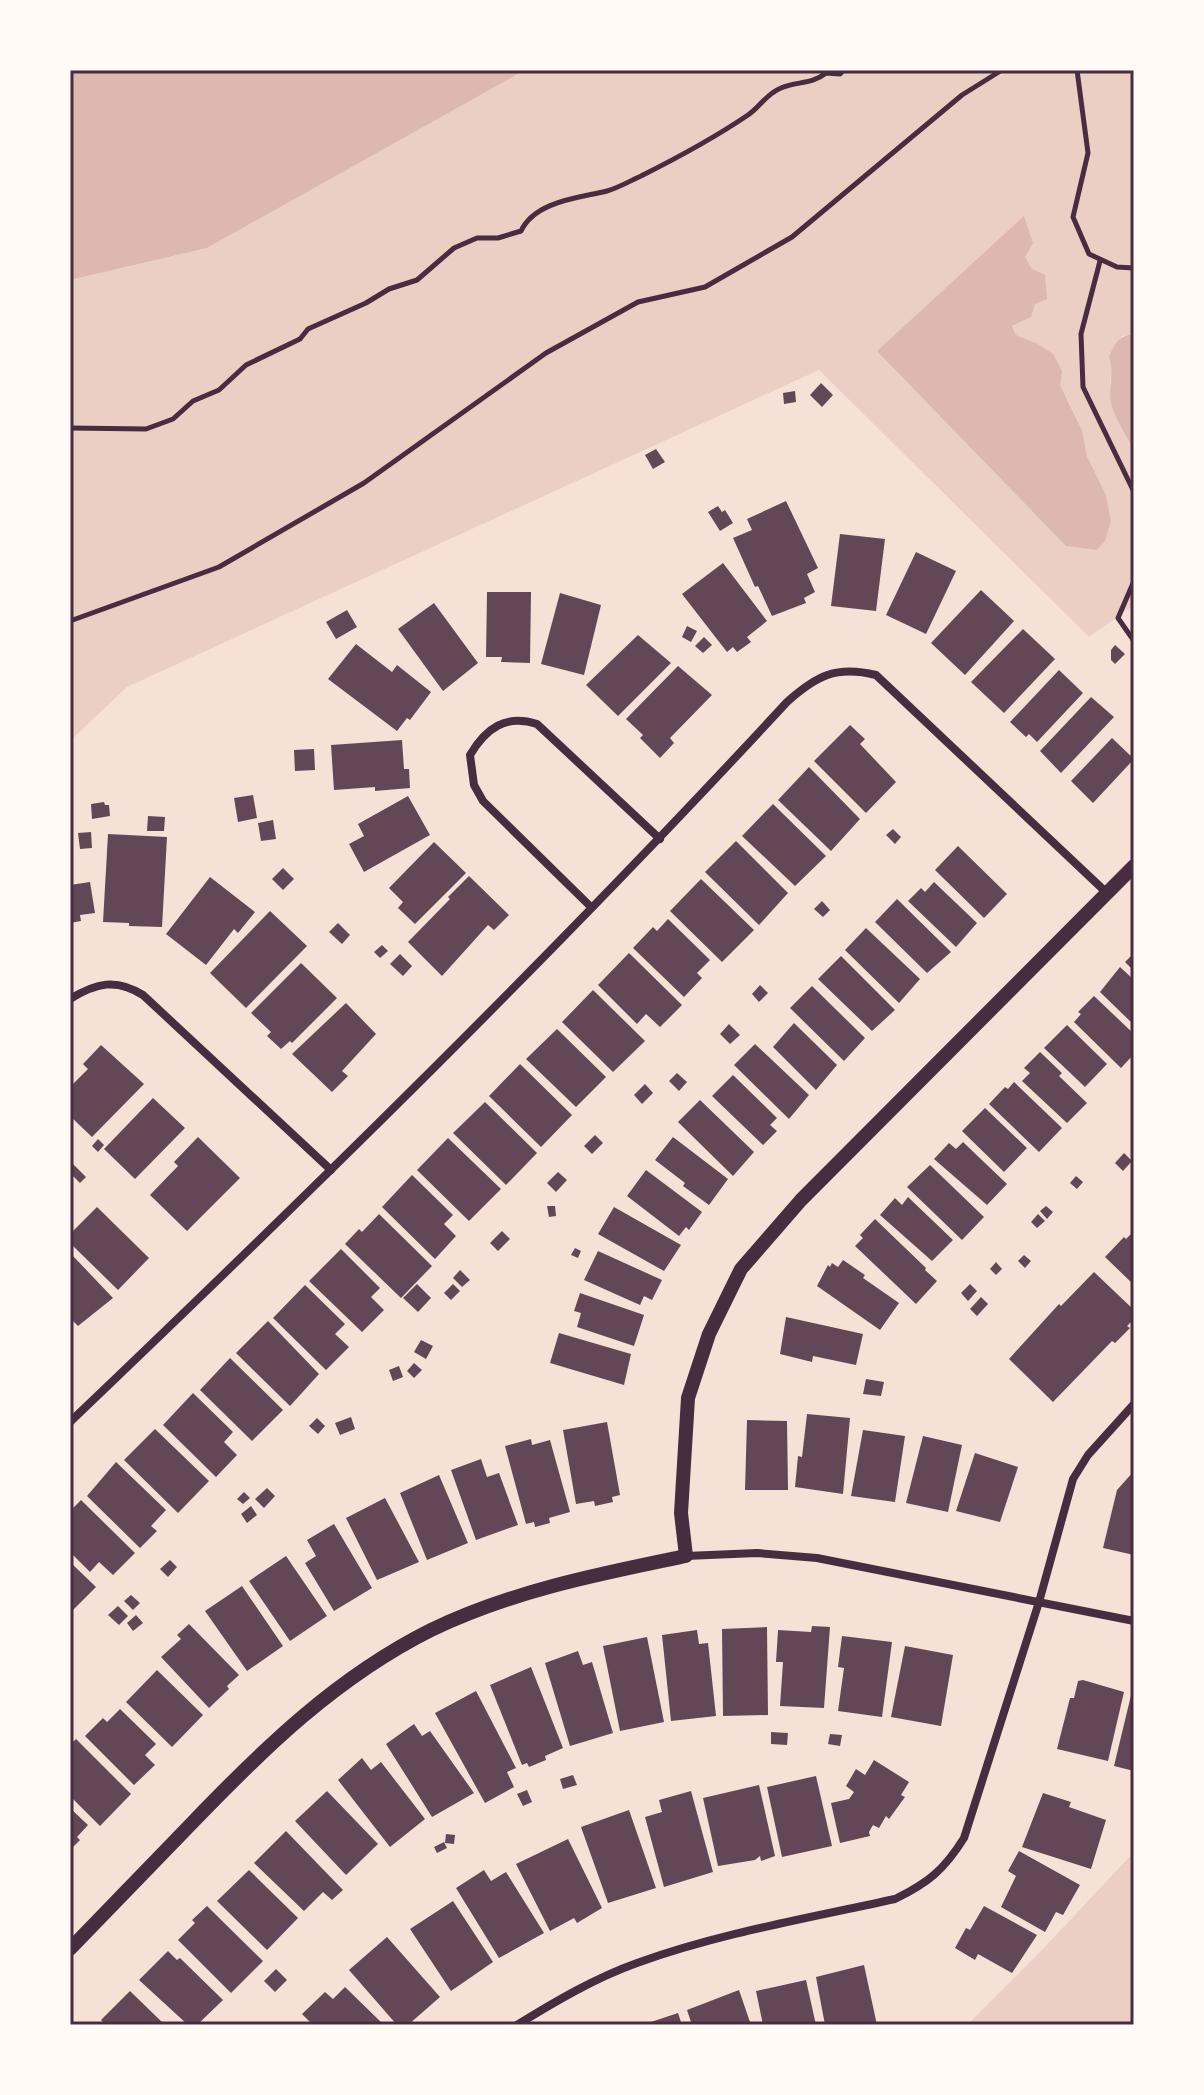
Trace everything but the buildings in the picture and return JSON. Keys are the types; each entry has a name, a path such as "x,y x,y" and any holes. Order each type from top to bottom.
{"street":[{"path":"70,1422 331,1170 660,839 807,684 835,672 861,671 876,675 1108,894"},
{"path":"591,907 483,801 474,785 470,755 487,732 499,723 510,720 523,719 537,724 660,839"},
{"path":"686,1556 681,1513 688,1398 709,1334 741,1269 801,1200 1134,866"},
{"path":"70,999 90,986 104,983 130,987 143,995 331,1170"},
{"path":"517,2025 588,1984 637,1963 703,1943 895,1899 930,1879 953,1856 964,1838 1039,1602 1073,1479 1088,1455 1134,1404"},
{"path":"70,1949 256,1756 319,1701 392,1651 432,1630 517,1595 560,1582 686,1556 757,1553 817,1558 1134,1621"}],"path":[{"path":"70,428 146,429 173,419 193,401 219,390 246,365 300,339 308,329 389,289 417,280 454,248 477,238 498,238 521,231 524,225 550,205 579,195 610,191 726,130 781,88 815,82 826,73 840,74 844,70"},
{"path":"70,621 219,567 364,483 546,353 638,302 705,287 792,237 962,95 1002,70"},
{"path":"1077,70 1088,153 1073,217 1089,254 1117,267 1134,268"},
{"path":"1100,261 1081,334 1083,387 1134,492"},
{"path":"1134,581 1118,618 1134,641"}],"shaded area":[{"path":"70,70 525,70 207,248 70,280"},
{"path":"525,70 1134,70 1134,334 1122,336 1109,357 1114,371 1110,381 1112,406 1134,451 1134,605 1089,637 819,370 127,687 70,741 70,280 207,248","holes":["1025,257 1032,269 1020,321 1012,326 1016,335 1036,343 1082,430 1087,456 1106,495 1111,520 1105,541 877,351"]},
{"path":"1024,216 1033,243 1025,257 1032,269 1045,275 1047,299 1035,304 1031,317 1012,326 1016,335 1053,354 1062,371 1060,385 1082,430 1087,456 1106,495 1111,521 1105,541 1097,550 1066,546 877,351"},
{"path":"1134,334 1134,451 1111,403 1109,357 1118,341"},
{"path":"1134,1852 1134,2025 967,2025 1040,1952"}]}
